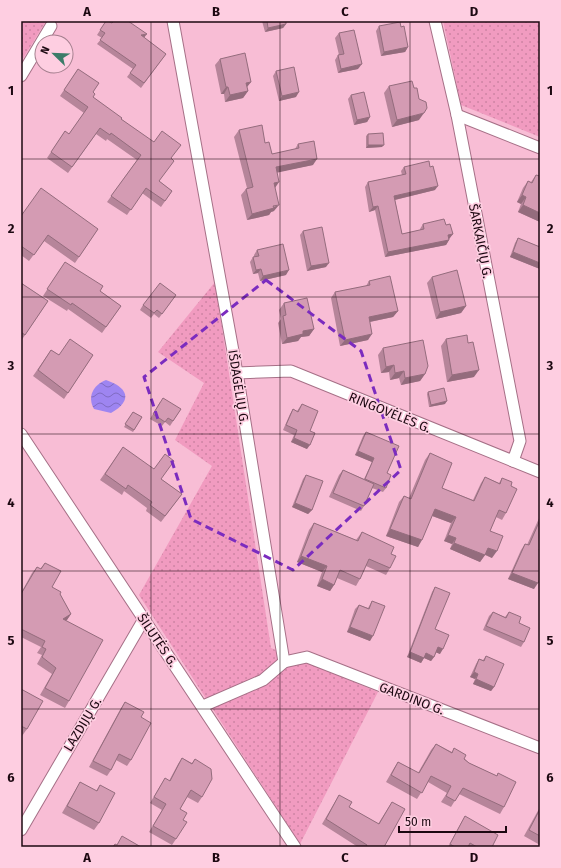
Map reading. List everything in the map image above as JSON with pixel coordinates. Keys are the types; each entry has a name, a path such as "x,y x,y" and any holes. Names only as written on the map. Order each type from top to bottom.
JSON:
{"street":[{"name":"IŠDAGĖLIŲ G.","path":"173,21 237,373 284,662"},
{"name":"ŠARKAIČIŲ G.","path":"434,21 457,115 520,441 513,461"},
{"path":"21,76 52,26"},
{"path":"457,115 540,148"},
{"name":"RINGOVĖLĖS G.","path":"237,373 291,371 540,472"},
{"name":"ŠILUTĖS G.","path":"21,434 144,620 203,706 295,847"},
{"name":"LAZDIJŲ G.","path":"21,830 144,620"},
{"name":"GARDINO G.","path":"284,662 308,657 540,748"},
{"path":"203,706 263,680 284,662"}],"highlighted area":[{"path":"266,280 361,351 401,470 293,570 191,519 144,377"}],"shaded area":[{"path":"21,21 46,21 38,34 34,34 34,41 21,62"},
{"path":"443,21 540,21 540,137 461,105"},
{"path":"215,282 271,648 378,692 300,844 139,595 212,466 175,440 204,383 158,352"}],"water":[{"path":"106,380 119,386 125,394 123,403 111,413 94,409 91,400 92,392 95,388 101,382"}],"building":[{"path":"106,21 112,23 114,21 128,21 147,34 141,35 166,54 144,83 130,73 136,65 100,40 105,33 100,30"},
{"path":"267,21 286,21 286,24 268,28"},
{"path":"400,22 401,27 404,26 408,47 384,52 379,26"},
{"path":"354,30 362,64 341,69 338,55 344,54 339,33"},
{"path":"245,53 251,82 246,83 248,91 230,95 228,87 226,87 220,59"},
{"path":"294,67 299,92 282,96 276,71"},
{"path":"78,69 99,83 93,92 95,94 93,97 122,118 121,119 154,142 162,131 181,145 171,158 174,161 159,181 172,191 165,201 146,188 131,210 111,196 141,155 111,133 110,135 100,128 72,167 51,152 65,131 69,134 88,107 64,90"},
{"path":"412,81 414,88 417,88 419,99 426,102 427,108 424,113 397,120 389,86"},
{"path":"364,92 370,117 357,120 351,95"},
{"path":"262,125 265,143 269,142 272,154 299,148 298,144 314,141 317,159 276,167 279,182 274,183 279,205 273,206 274,208 252,214 246,189 253,187 239,130"},
{"path":"383,133 384,145 368,145 368,134"},
{"path":"429,161 430,167 433,166 438,186 394,196 402,234 424,229 423,224 444,219 446,225 450,224 453,234 448,235 449,240 388,252 378,206 373,207 368,182 406,174 404,167"},
{"path":"536,175 540,176 540,213 523,205 526,197 522,195 528,181 532,183"},
{"path":"41,188 98,229 79,257 48,235 34,255 21,246 21,216"},
{"path":"322,227 329,263 311,266 303,231"},
{"path":"518,238 540,247 540,263 513,252"},
{"path":"283,244 289,270 263,276 261,269 256,270 253,257 259,256 257,250"},
{"path":"65,262 103,286 100,291 121,306 106,327 72,303 71,305 47,289"},
{"path":"457,270 466,306 440,312 432,277"},
{"path":"390,276 398,311 369,317 372,334 345,340 335,292 370,285 369,281"},
{"path":"21,283 48,301 25,335 21,332"},
{"path":"160,283 176,295 162,314 157,310 154,313 143,305"},
{"path":"307,298 314,329 303,331 303,334 287,338 283,316 286,315 284,303"},
{"path":"467,335 468,343 473,342 479,370 452,375 446,339"},
{"path":"70,339 93,355 68,393 38,370 51,350 59,355"},
{"path":"423,340 428,366 425,374 405,378 404,371 395,373 394,365 386,367 383,348"},
{"path":"444,388 447,401 431,405 428,392"},
{"path":"163,398 181,409 173,421 168,418 165,422 153,414"},
{"path":"302,404 318,411 310,431 315,433 310,445 294,438 297,430 286,425 293,409 298,412"},
{"path":"133,412 142,417 134,430 125,424"},
{"path":"366,432 399,446 387,473 391,475 386,488 365,479 374,458 358,451"},
{"path":"123,447 154,469 165,454 174,461 161,479 182,494 165,516 150,505 152,502 128,485 126,489 105,474"},
{"path":"430,453 452,463 442,488 474,501 485,477 500,484 502,478 512,482 511,486 517,489 506,513 499,510 490,531 503,536 497,551 488,548 485,555 454,543 456,538 448,535 456,517 435,509 422,540 390,529 404,496 411,499"},
{"path":"343,470 374,484 364,506 333,493"},
{"path":"306,475 323,481 312,510 295,503"},
{"path":"540,520 540,579 538,583 512,573 525,544 529,545"},
{"path":"314,523 358,541 362,532 394,547 391,554 396,556 390,568 369,559 360,579 340,570 334,585 322,579 327,566 301,556"},
{"path":"45,563 61,571 52,587 61,592 60,594 71,614 63,619 103,640 69,701 45,688 56,668 42,657 46,649 42,647 45,641 21,629 21,594 37,567 41,569"},
{"path":"435,587 450,593 435,629 449,635 443,649 438,647 434,657 426,653 424,658 410,652"},
{"path":"372,601 385,606 373,636 350,627 359,605 369,609"},
{"path":"493,612 506,618 509,612 521,617 519,623 530,628 524,642 486,626"},
{"path":"486,656 504,664 494,687 476,679 478,674 474,672 479,659 484,661"},
{"path":"21,689 43,701 27,729 21,726"},
{"path":"125,702 144,712 141,717 151,723 131,760 119,754 111,770 93,761"},
{"path":"436,744 452,753 454,748 466,755 464,759 469,763 497,776 498,773 516,782 504,807 463,788 455,801 446,796 451,786 431,776 422,793 391,775 398,762 419,773"},
{"path":"182,758 192,764 195,759 211,769 212,779 202,797 191,790 180,809 187,813 183,820 187,822 176,839 153,826 166,804 154,797 165,778 170,781"},
{"path":"80,782 97,791 100,785 115,793 99,823 67,806"},
{"path":"339,795 352,802 349,807 379,824 392,802 405,809 384,847 366,847 367,845 326,819"},
{"path":"540,809 540,836 529,830"},
{"path":"465,816 498,835 492,847 477,847 470,843 468,847 455,847 450,844"},
{"path":"122,836 141,847 113,847 115,844 117,845"}]}
